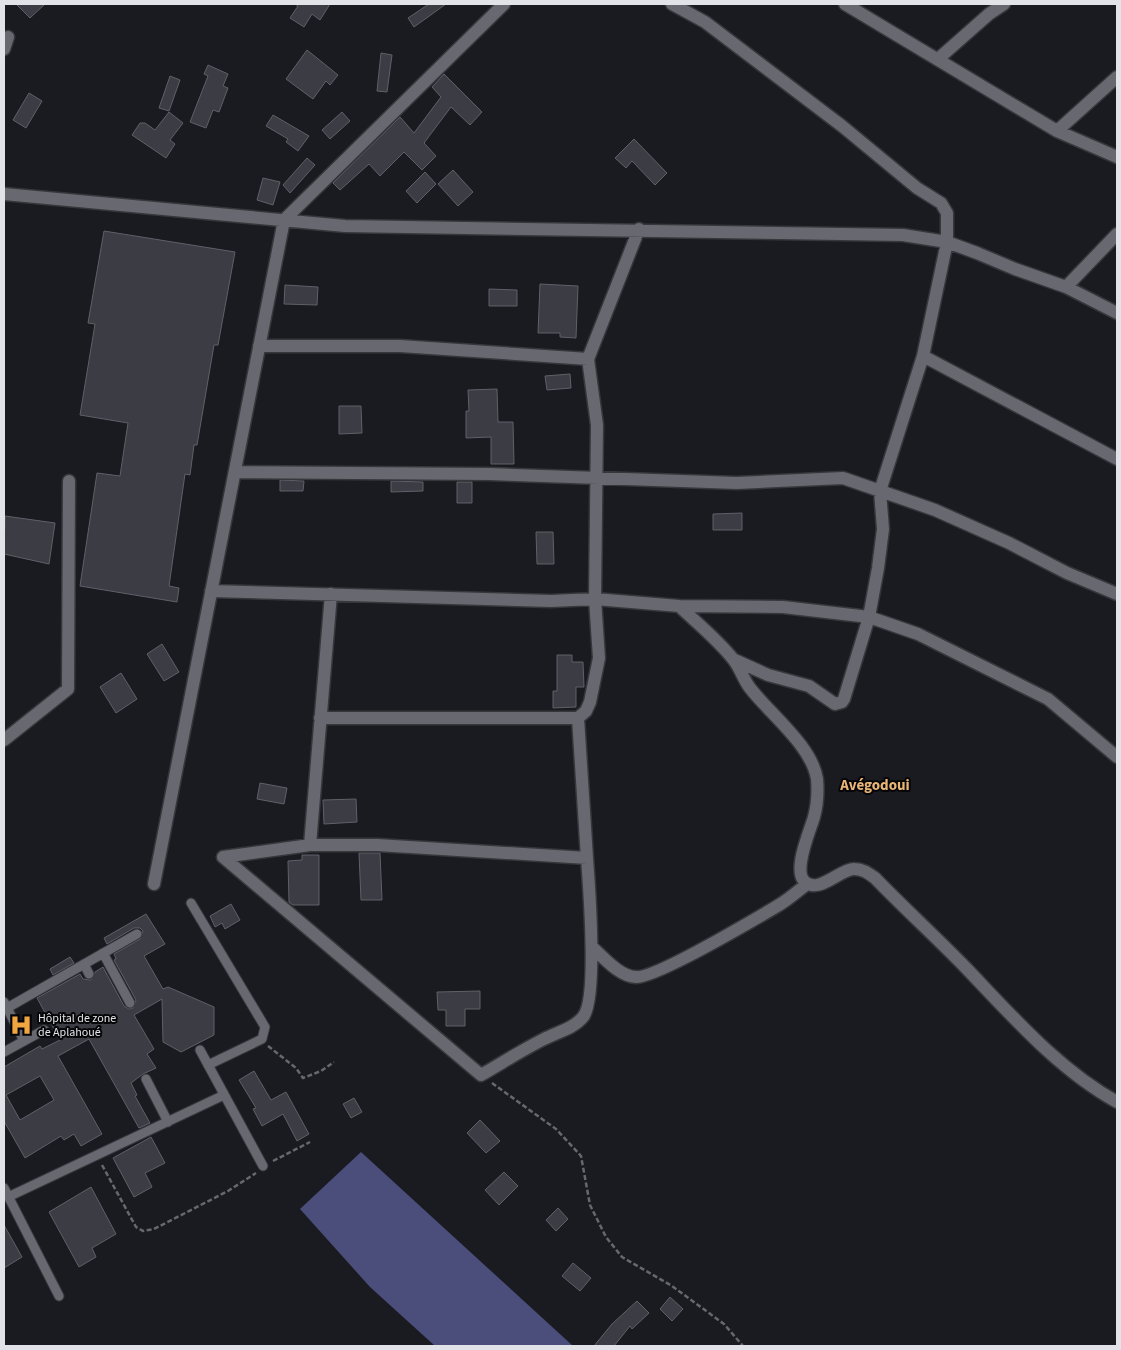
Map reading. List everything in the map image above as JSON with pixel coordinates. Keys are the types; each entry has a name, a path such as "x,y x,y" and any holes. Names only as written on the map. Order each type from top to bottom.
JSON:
{"street":[{"path":"154,884 284,220 504,4"},
{"path":"672,4 705,22 842,126 918,188 941,202 947,213 947,242 923,356 880,491 883,529 870,617 844,698 839,704 831,702 825,695 809,686 768,675 734,660"},
{"path":"845,4 1057,131 1117,157"},
{"path":"938,59 989,14 1004,4"},
{"path":"4,49 8,37"},
{"path":"1057,131 1117,77"},
{"path":"4,194 345,226 639,229 903,235 947,242 1066,287 1117,313"},
{"path":"320,718 578,718 586,711 590,702 599,658 595,600 597,425 588,358 639,229"},
{"path":"1066,287 1117,234"},
{"path":"259,346 400,346 588,358"},
{"path":"923,356 1117,459"},
{"path":"235,472 489,474 738,482 843,478 935,510 1009,543 1067,573 1117,594"},
{"path":"4,740 68,689 69,481"},
{"path":"212,590 550,601 595,600 679,606 783,607 870,617 918,634 1048,699 1117,756"},
{"path":"310,845 331,594"},
{"path":"679,606 734,660 749,687 798,742 817,778 814,816 805,844 800,870 807,884"},
{"path":"578,718 587,858 592,947 588,1002 585,1016 575,1025 544,1039 481,1075 223,857 310,845 377,845 587,858"},
{"path":"592,947 626,975 636,978 644,976 674,963 781,904 807,884 824,883 852,869 865,871 875,878 966,968 1005,1010 1089,1086 1117,1102"}],"lane":[{"path":"191,903 265,1027 262,1039 208,1065"},
{"path":"24,1041 6,1005 137,934"},
{"path":"103,953 130,1003"},
{"path":"84,964 88,974"},
{"path":"4,1052 44,1030"},
{"path":"200,1050 263,1166"},
{"path":"146,1079 168,1122"},
{"path":"59,1296 6,1193 96,1155 224,1095"}],"path":[{"path":"262,1039 277,1055 296,1068 303,1078 322,1071 334,1062"},
{"path":"481,1075 556,1129 581,1156 590,1205 606,1237 622,1257 672,1286 724,1324 743,1346"},
{"path":"96,1155 136,1227 143,1231 154,1229 228,1191 252,1176 263,1166 310,1142"}],"shaded area":[{"path":"361,1152 573,1346 435,1346 370,1287 300,1209"}],"building":[{"path":"16,4 45,4 30,18"},
{"path":"295,4 330,4 320,20 312,14 304,27 290,18 298,6"},
{"path":"429,4 446,4 414,27 408,18"},
{"path":"307,50 338,75 330,85 326,81 313,99 286,79"},
{"path":"381,53 392,55 387,92 377,91"},
{"path":"208,65 228,74 223,86 228,88 219,112 213,110 206,128 190,122 208,76 204,74"},
{"path":"444,74 482,112 470,125 451,107 424,143 436,156 422,170 404,152 380,176 369,164 340,190 333,183 400,117 414,133 441,97 432,87"},
{"path":"170,76 180,80 169,111 159,108"},
{"path":"29,93 42,101 26,128 13,120"},
{"path":"169,112 183,123 170,140 175,144 166,158 132,135 140,123 145,123 155,130"},
{"path":"342,112 350,121 330,139 322,130"},
{"path":"273,115 309,136 298,151 286,142 288,139 266,126"},
{"path":"634,139 667,173 655,185 632,161 626,168 615,158"},
{"path":"307,158 315,165 290,193 283,185"},
{"path":"453,170 473,192 458,206 438,184"},
{"path":"425,172 436,184 417,203 406,191"},
{"path":"263,178 280,182 273,205 257,200"},
{"path":"104,231 235,252 218,345 214,345 197,445 194,445 190,475 185,474 169,586 179,588 177,602 80,586 97,473 120,476 128,423 80,415 95,324 88,323"},
{"path":"540,284 578,286 576,338 560,337 560,333 538,333"},
{"path":"285,285 318,287 317,305 284,304"},
{"path":"489,289 517,290 517,306 489,306"},
{"path":"570,374 571,388 547,390 545,376"},
{"path":"497,389 498,422 513,422 514,464 491,464 491,437 466,438 466,411 469,411 468,390"},
{"path":"339,406 361,406 362,433 339,434"},
{"path":"280,480 304,481 303,491 280,491"},
{"path":"391,481 423,482 423,491 391,492"},
{"path":"457,482 472,482 472,503 457,503"},
{"path":"742,513 742,530 713,530 713,514"},
{"path":"5,516 55,523 49,564 4,554"},
{"path":"536,532 553,532 554,564 537,564"},
{"path":"162,644 179,672 164,681 147,654"},
{"path":"557,655 572,655 572,662 583,662 584,687 576,687 576,707 553,708 553,691 557,691"},
{"path":"121,673 137,699 116,713 100,687"},
{"path":"260,783 287,788 284,804 257,799"},
{"path":"356,799 357,822 324,824 323,800"},
{"path":"359,853 380,853 382,900 361,900"},
{"path":"302,855 319,855 319,905 293,905 289,902 288,861 302,860"},
{"path":"231,904 240,920 225,929 222,923 215,927 210,916"},
{"path":"146,914 165,944 144,956 163,989 168,987 214,1007 214,1035 181,1052 163,1042 162,999 134,1015 154,1049 147,1054 156,1068 143,1074 131,1083 137,1095 135,1096 150,1123 139,1128 89,1039 58,1056 102,1134 81,1146 74,1134 64,1140 61,1136 25,1158 4,1121 4,1067 40,1046 42,1049 60,1040 37,998 80,974 83,979 91,980 95,972 103,967 124,1006 129,1009 133,1008 136,1000 114,960 116,959 114,954 140,939 143,931 140,928 134,928 107,944 104,938","holes":["40,1076 54,1100 20,1120 6,1095"]},
{"path":"70,957 74,963 53,975 50,969"},
{"path":"480,991 480,1009 465,1009 465,1026 446,1026 446,1010 438,1010 437,992"},
{"path":"254,1071 271,1100 286,1092 309,1134 297,1141 283,1114 262,1126 253,1109 256,1108 239,1080"},
{"path":"354,1098 362,1112 351,1118 343,1104"},
{"path":"480,1120 500,1141 486,1153 467,1133"},
{"path":"151,1137 165,1163 145,1173 152,1187 134,1197 113,1158"},
{"path":"504,1172 518,1186 499,1205 485,1190"},
{"path":"91,1187 116,1234 92,1248 96,1257 79,1267 49,1212"},
{"path":"558,1208 568,1219 556,1231 546,1220"},
{"path":"4,1225 22,1257 4,1268"},
{"path":"573,1263 591,1278 580,1291 562,1276"},
{"path":"670,1297 683,1309 672,1321 660,1309"},
{"path":"637,1301 649,1313 632,1329 630,1326 614,1346 594,1346 612,1324"}],"place":[{"name":"Hôpital de zone de Aplahoué","path":"21,1025"}],"district":[{"name":"Avégodoui","path":"875,785"}]}
